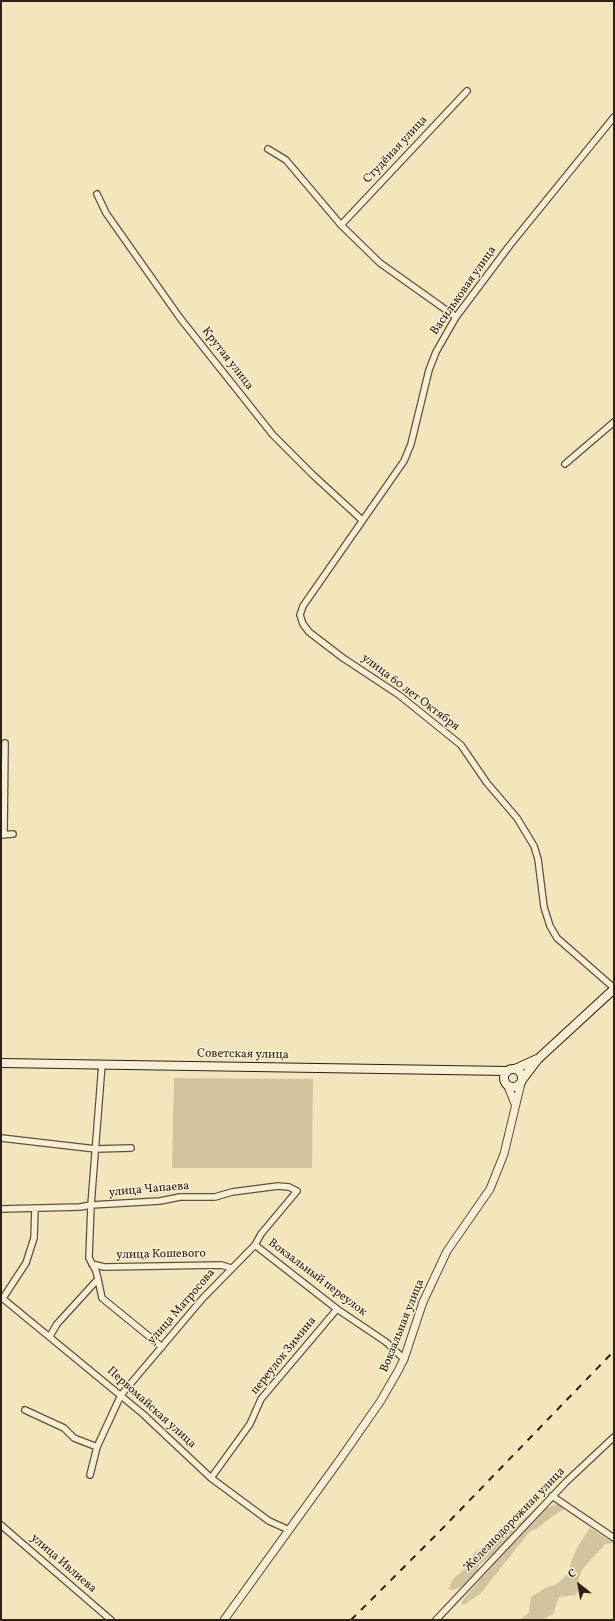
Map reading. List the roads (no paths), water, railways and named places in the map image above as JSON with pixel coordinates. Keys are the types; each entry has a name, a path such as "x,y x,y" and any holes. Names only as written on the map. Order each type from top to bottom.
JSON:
{"main road":[{"path":"538,1059 511,1070 504,1076 506,1083 515,1087 521,1082 538,1059 614,988"},
{"name":"Советская улица","path":"1,1062 511,1070"},
{"name":"Советская улица","path":"484,1070 506,1083"},
{"path":"511,1070 521,1073 521,1082"}],"street":[{"name":"Студёная улица","path":"341,225 467,91"},
{"name":"Васильковая улица","path":"362,520 404,461 411,444 431,364 436,352 456,317 510,245 614,118"},
{"path":"268,149 286,160 341,225 380,263 456,317"},
{"name":"Крутая улица","path":"97,194 106,213 180,318 273,435 313,475 362,520"},
{"path":"565,464 614,422"},
{"name":"улица 60 лет Октября","path":"362,520 303,606 300,615 303,624 309,632 344,658 399,695 461,744 487,783 516,818 534,846 538,859 544,908 556,938 614,988"},
{"path":"5,743 2,834 13,834"},
{"path":"102,1064 91,1204 89,1258 96,1271 102,1298 162,1347"},
{"name":"Вокзальная улица","path":"224,1620 380,1402 404,1359 423,1302 447,1251 490,1189 504,1154 521,1082"},
{"path":"506,1083 516,1104"},
{"path":"1,1138 96,1149 131,1148"},
{"name":"улица Чапаева","path":"1,1209 80,1207 91,1204 160,1201 180,1197 215,1197 232,1192 278,1186 290,1187 297,1191"},
{"name":"улица Матросова","path":"90,1475 97,1447 121,1395 203,1298 230,1268 254,1245 297,1191"},
{"path":"2,1298 26,1263 34,1238 35,1208"},
{"name":"Вокзальный переулок","path":"254,1245 337,1310 386,1342 404,1359"},
{"name":"улица Кошевого","path":"92,1264 104,1267 221,1265 230,1268"},
{"path":"50,1336 56,1324 98,1279"},
{"name":"Первомайская улица","path":"2,1298 121,1395 211,1478 262,1516 289,1530"},
{"name":"переулок Зимина","path":"211,1478 250,1424 261,1399 337,1310"},
{"path":"25,1410 64,1428 74,1438 97,1447"},
{"name":"Железнодорожная улица","path":"436,1620 552,1496 614,1437"},
{"path":"552,1496 614,1538"},
{"name":"улица Ивлиева","path":"1,1525 111,1620"}],"railway":[{"path":"351,1620 438,1533 614,1351"}]}
